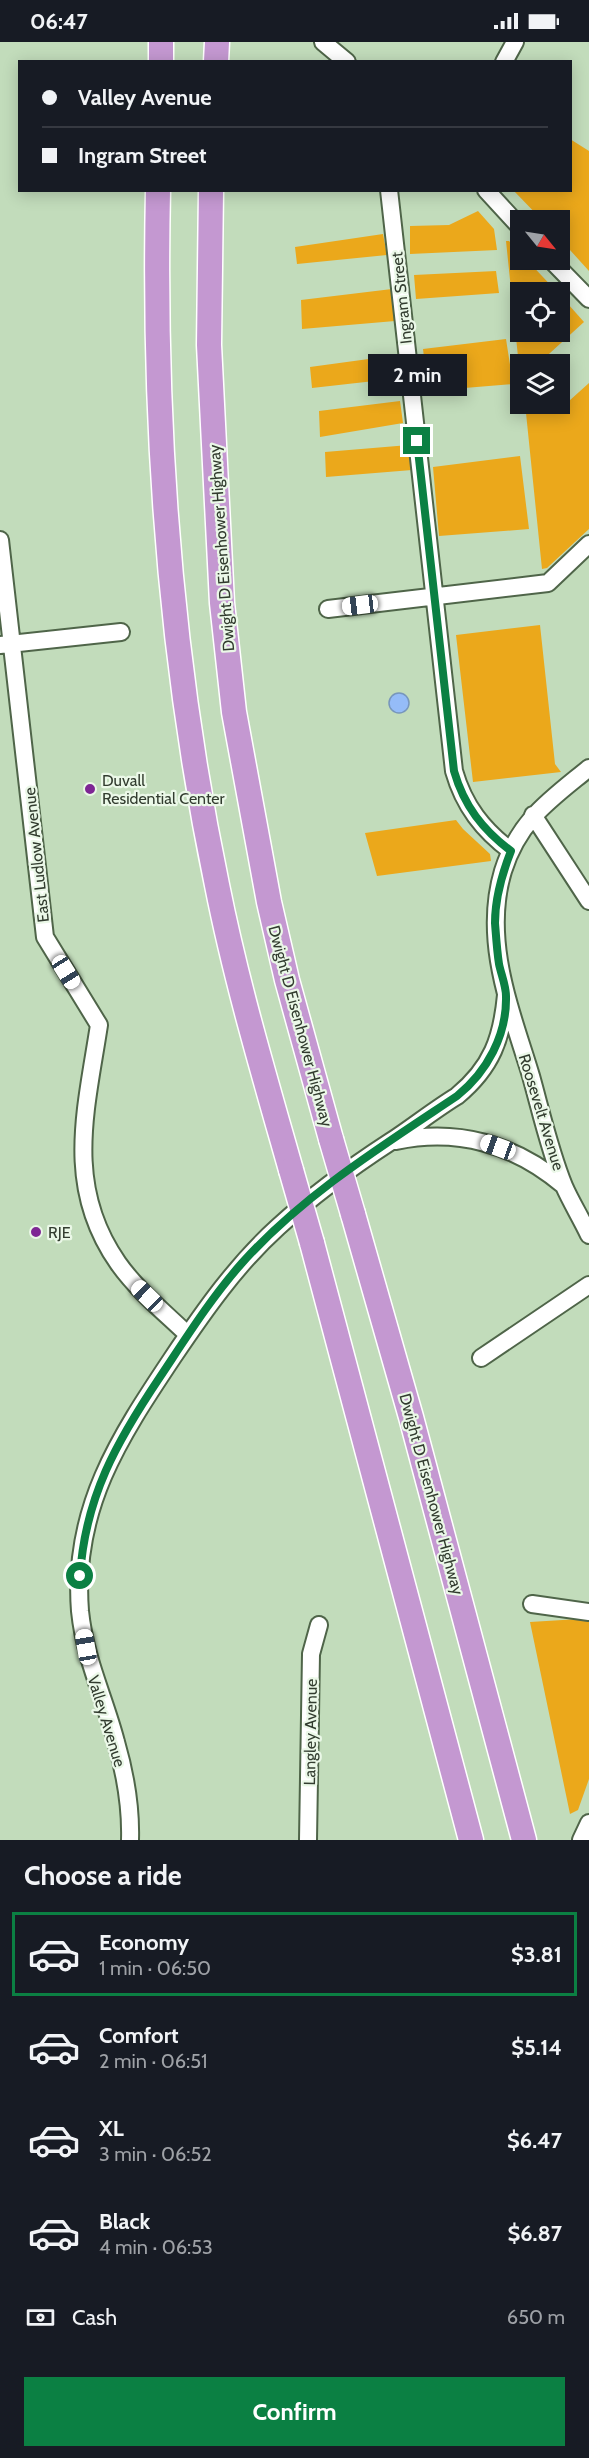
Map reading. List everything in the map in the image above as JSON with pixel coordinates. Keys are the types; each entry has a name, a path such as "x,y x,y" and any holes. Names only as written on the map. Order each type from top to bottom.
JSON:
{"highway":[{"path":"161,42 161,60"},
{"path":"216,60 217,42"},
{"path":"158,192 157,299 160,389 172,579 186,703 204,818 232,957 312,1243 471,1840"},
{"name":"Dwight D Eisenhower Highway","path":"211,192 209,345 222,603 234,712 269,902 287,980 432,1495 524,1840"}],"street":[{"path":"323,42 345,60"},
{"path":"505,60 515,42"},
{"name":"Ingram Street","path":"388,192 454,771 458,784 476,818 494,838 511,851"},
{"path":"488,192 510,216"},
{"path":"561,270 589,299"},
{"name":"East Ludlow Avenue","path":"0,540 6,644 45,937 99,1025 83,1134 82,1165 89,1202 100,1231 118,1263 138,1287 188,1335"},
{"path":"328,609 548,583 589,544"},
{"path":"6,644 121,632"},
{"name":"Roosevelt Avenue","path":"589,768 533,815 511,851 503,871 496,903 495,923 498,961 506,994 563,1185 583,1208 589,1235"},
{"path":"533,815 589,901"},
{"name":"Valley Avenue","path":"130,1840 130,1814 123,1768 86,1647 80,1611 81,1558 92,1506 113,1451 132,1418 188,1335 242,1263 321,1189 457,1096 484,1068 502,1027 506,994"},
{"name":"Valley Avenue","path":"389,1143 436,1135 480,1141 523,1159 563,1185"},
{"path":"481,1358 589,1285"},
{"path":"532,1604 589,1612"},
{"name":"Langley Avenue","path":"308,1840 311,1654 319,1625"},
{"path":"581,1840 589,1823"}],"shaded area":[{"path":"572,140 589,151 589,271 570,250 570,210 532,210 515,192 572,192"},
{"path":"478,211 494,229 497,250 410,254 410,226 449,225"},
{"path":"383,234 387,255 297,264 295,247"},
{"path":"506,241 510,242 510,270 536,270 548,282 510,282"},
{"path":"496,271 499,293 416,299 414,275"},
{"path":"392,289 395,321 302,329 301,300"},
{"path":"570,306 584,322 570,335"},
{"path":"506,339 510,384 428,391 423,349"},
{"path":"516,342 562,342 549,354 518,354"},
{"path":"398,355 401,378 312,388 310,367"},
{"path":"589,383 589,529 547,568 542,569 526,414 570,414 570,400"},
{"path":"400,401 403,423 320,437 319,411"},
{"path":"409,445 412,470 326,477 325,452"},
{"path":"520,456 529,529 439,536 433,467"},
{"path":"540,625 555,764 561,772 473,782 456,635"},
{"path":"456,820 490,854 491,861 377,876 365,833"},
{"path":"579,1619 589,1621 589,1779 578,1810 570,1814 530,1622"}],"water":[{"path":"395,693 403,693 409,699 409,707 403,713 395,713 389,707 389,699"}],"place":[{"name":"Duvall Residential Center","path":"90,789"},
{"name":"RJE","path":"36,1232"}],"route":[{"path":"80,1576 87,1522 113,1451 132,1418 210,1304 242,1263 264,1240 321,1189 457,1096 472,1083 491,1057 499,1039 504,1021 506,994 498,961 496,903 503,871 511,851 494,838 476,818 466,802 454,771 417,441"}]}
